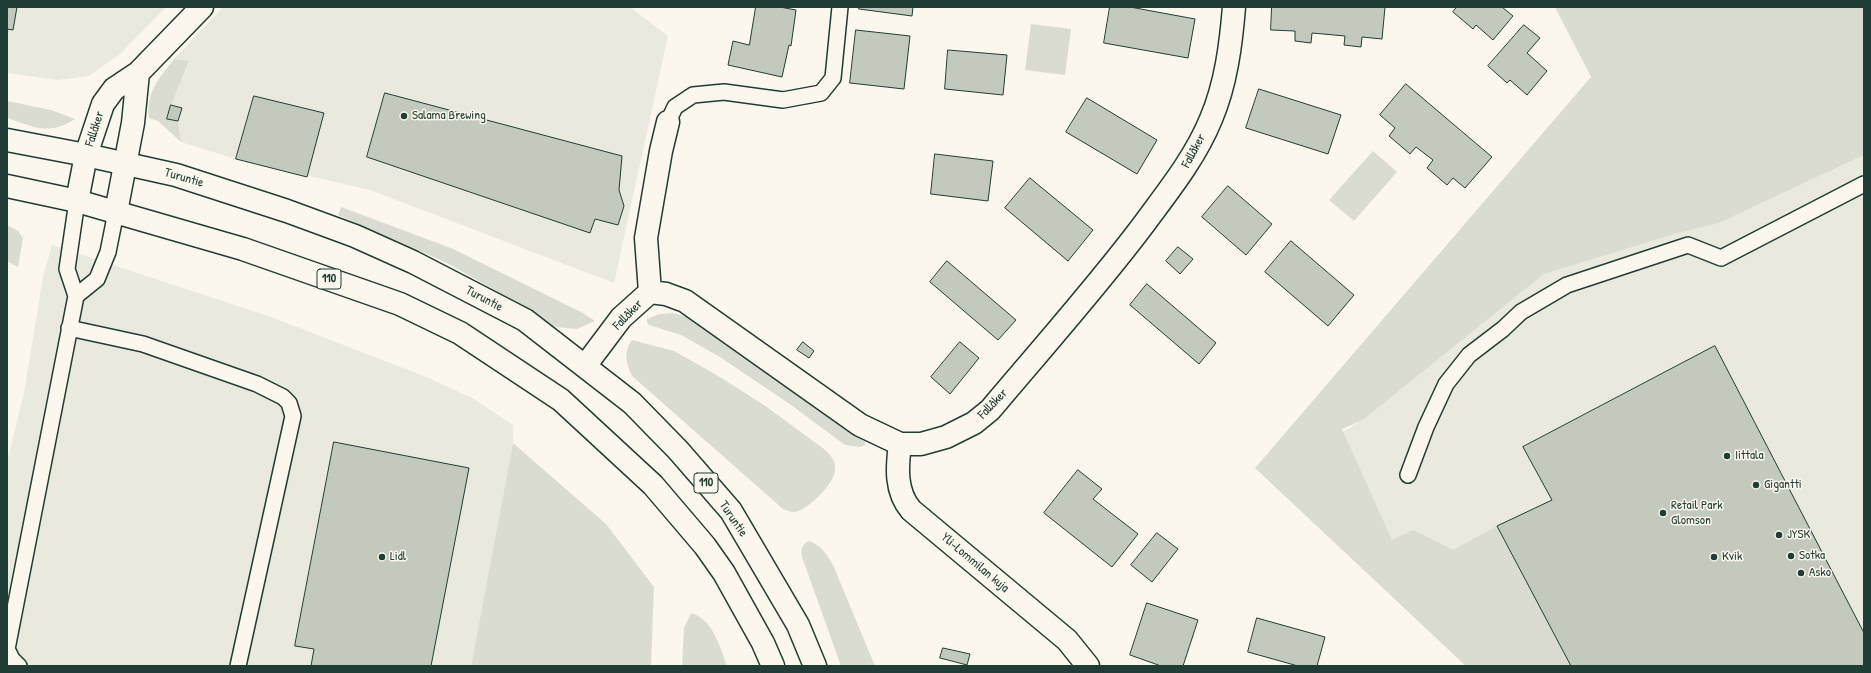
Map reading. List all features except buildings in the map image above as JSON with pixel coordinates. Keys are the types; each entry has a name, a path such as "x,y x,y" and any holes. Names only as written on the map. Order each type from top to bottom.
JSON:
{"main road":[{"name":"Fallåker","path":"77,202 86,155 103,104 114,89 138,73 202,7"},
{"name":"Fallåker","path":"584,366 621,318 650,292 666,294 685,300 860,425 900,444 921,444 946,437 974,423 990,410 1128,246 1184,171 1211,119 1231,44 1234,7"},
{"path":"116,212 134,117 138,73"},
{"path":"650,292 646,238 661,151 668,122"},
{"name":"Turuntie","path":"7,140 126,163 176,175 287,211 355,236 413,262 524,320 632,403 678,450 731,511 798,625 815,666"},
{"name":"110","path":"7,186 116,212 243,249 400,304 460,333 561,400 653,484 705,546 724,573 763,643 773,666"},
{"name":"Yli-Lommilan kuja","path":"900,444 898,459 898,487 905,503 911,510 1067,640 1088,666"}],"lane":[{"path":"668,122 675,107 693,95 724,92 783,100 821,93 832,78 840,7"},
{"path":"1408,475 1426,426 1446,384 1469,355 1503,328 1520,312 1567,285 1688,245 1721,258 1864,184"},
{"path":"19,666 12,659 7,649 76,296 67,269 77,202"},
{"path":"76,296 97,279 108,252 116,212"},
{"path":"69,328 143,344 258,384 283,396 289,403 293,416 238,666"}],"shaded area":[{"path":"7,7 166,7 120,54 89,76 57,80 7,73"},
{"path":"223,7 630,7 668,36 614,283 370,190 236,159 181,142 178,121 182,108 171,105 189,62 174,59"},
{"path":"1555,7 1864,7 1864,155 1719,223 1675,234 1544,274 1363,420 1342,429 1392,540 1413,530 1453,550 1497,526 1571,666 1466,666 1255,468 1591,77"},
{"path":"1031,24 1071,29 1065,75 1025,70"},
{"path":"174,59 189,61 171,105 168,119 178,121 181,142 158,121 149,118 152,93 159,79"},
{"path":"7,101 51,110 75,119 49,129 34,127 7,118"},
{"path":"1373,151 1397,172 1354,221 1329,200"},
{"path":"1864,155 1864,666 1466,666 1266,478 1363,420 1544,274 1675,234 1719,223"},
{"path":"341,207 451,248 583,313 595,321 577,329 555,327 533,317 493,289 445,262 338,215"},
{"path":"7,225 18,231 23,238 18,267 7,261"},
{"path":"52,245 271,317 429,378 474,399 513,425 513,443 471,666 7,666 7,462 24,393 43,277"},
{"path":"673,313 687,317 705,329 844,429 865,442 865,445 860,447 845,445 791,405 720,357 681,335 649,325 647,322 647,319 660,314"},
{"path":"632,340 674,351 715,374 764,405 829,454 835,464 834,475 831,482 820,495 800,510 790,512 783,509 632,376 628,367 626,353"},
{"path":"513,443 606,524 654,587 651,666 471,666"},
{"path":"809,541 823,550 833,565 875,666 841,666 802,557 802,548 804,544"},
{"path":"691,613 699,616 710,627 715,635 727,666 682,666 684,628"}],"place":[{"name":"Salama Brewing","path":"404,116"},
{"name":"Iittala","path":"1727,456"},
{"name":"Gigantti","path":"1756,485"},
{"name":"Retail Park Glomson","path":"1663,513"},
{"name":"JYSK","path":"1779,535"},
{"name":"Sotka","path":"1791,556"},
{"name":"Lidl","path":"382,557"},
{"name":"Kvik","path":"1714,557"},
{"name":"Asko","path":"1801,573"}]}
